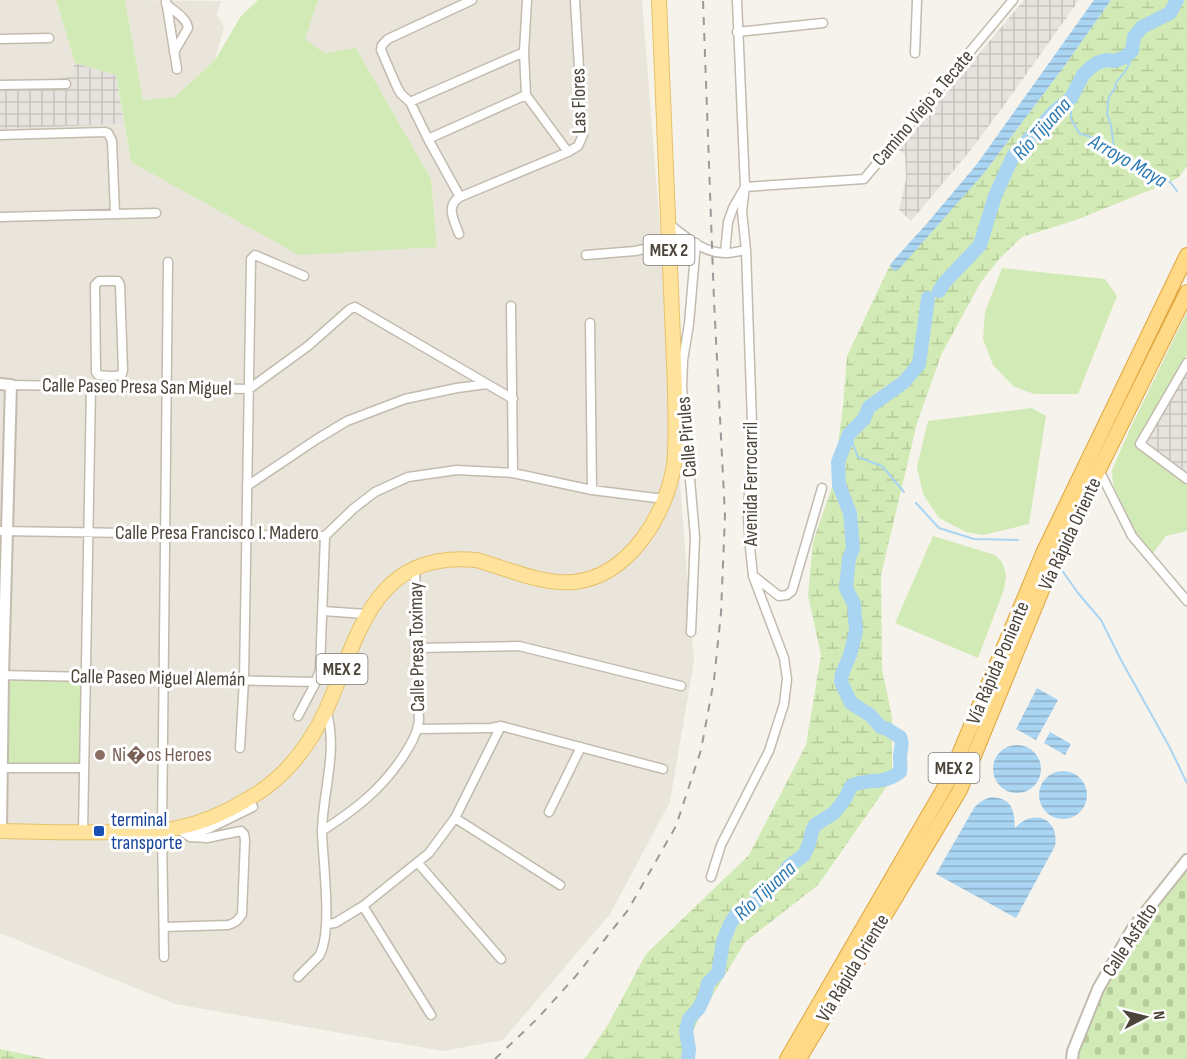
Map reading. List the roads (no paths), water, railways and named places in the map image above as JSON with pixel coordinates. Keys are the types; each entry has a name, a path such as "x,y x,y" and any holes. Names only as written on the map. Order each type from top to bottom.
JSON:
{"highway":[{"name":"Vía Rápida Poniente","path":"787,1059 947,783 1044,551 1187,255"},
{"name":"Vía Rápida Oriente","path":"799,1059 960,790 1056,556 1187,292"}],"main road":[{"name":"MEX 2","path":"1,831 182,832 249,799 287,769 308,743 326,709 359,627 372,604 406,573 415,568 444,560 466,559 552,581 573,582 594,578 614,566 633,549 649,528 664,499 671,479 679,387 669,244 659,0"}],"street":[{"path":"459,234 452,206 453,201 460,196 410,102 397,87 381,50 382,45 388,39 472,0"},
{"path":"527,0 524,52 526,94 568,152"},
{"name":"Las Flores","path":"460,196 578,146 583,135 575,0"},
{"name":"Avenida Ferrocarril","path":"711,877 721,844 770,751 784,704 787,679 784,658 753,576 748,516 752,423 746,250 742,211 745,187 736,0"},
{"path":"915,53 916,0"},
{"name":"Camino Viejo a Tecate","path":"745,187 864,179 1013,0"},
{"path":"166,2 188,25 174,52"},
{"path":"166,2 177,69"},
{"path":"737,32 823,23"},
{"path":"0,39 50,38"},
{"path":"410,102 524,52"},
{"path":"0,85 66,84"},
{"path":"428,139 526,94"},
{"path":"0,135 108,133 112,141 115,213"},
{"path":"725,253 728,222 745,187"},
{"path":"0,217 156,213"},
{"path":"669,224 712,252 746,250"},
{"name":"Calle Pirules","path":"691,632 695,537 679,387 689,324 696,243"},
{"path":"586,255 635,251 669,244"},
{"path":"240,748 244,680 251,259 255,255 304,276"},
{"path":"164,957 162,831 168,262"},
{"path":"99,281 120,283 123,370 120,375 109,375 98,375 95,367 95,285 99,281"},
{"path":"511,306 513,473"},
{"name":"Calle Paseo Presa San Miguel","path":"5,385 249,389 308,346 355,307 488,384"},
{"path":"590,323 592,490"},
{"path":"1187,363 1140,444 1187,479"},
{"path":"109,375 109,387"},
{"path":"247,486 347,421 405,399 488,384 513,399"},
{"path":"1,831 5,385"},
{"path":"83,832 91,387"},
{"name":"Calle Presa Francisco I. Madero","path":"3,531 325,536 375,492 408,477 457,470 513,473 592,490 664,499"},
{"path":"1099,470 1132,536 1187,601"},
{"path":"753,576 779,596 787,595 792,591 822,488"},
{"path":"298,716 316,682 320,669 325,536"},
{"name":"Calle Presa Toximay","path":"322,831 351,812 380,787 411,743 417,729 415,568"},
{"path":"323,611 366,614"},
{"path":"417,648 519,645 681,686"},
{"name":"Calle Paseo Miguel Alemán","path":"1,675 316,682"},
{"path":"298,977 320,957 327,924 322,831 332,740 330,720 326,709"},
{"path":"327,924 335,923 363,906 418,863 436,845 455,818 501,726"},
{"path":"417,729 501,726 663,769"},
{"path":"549,812 581,747"},
{"path":"1,768 84,768"},
{"path":"455,818 560,885"},
{"path":"164,927 228,925 234,923 242,915 244,834 241,831 207,838 190,837 182,832"},
{"name":"Calle Asfalto","path":"1072,1059 1073,1051 1098,988 1133,928 1187,860"},
{"path":"418,863 501,959"},
{"path":"363,906 431,1015"}],"water":[{"path":"1094,0 1111,0 984,173 899,269 894,271 890,265 977,164"},
{"path":"1037,688 1058,700 1036,740 1016,729"},
{"path":"1050,732 1071,744 1065,755 1044,743"},
{"path":"1012,745 1022,745 1037,755 1041,769 1040,778 1031,789 1022,793 1012,793 997,783 993,774 993,764 1003,749"},
{"path":"1058,771 1068,771 1083,781 1087,795 1086,804 1077,815 1068,819 1058,819 1043,809 1039,800 1039,790 1049,775"},
{"path":"992,797 1004,800 1011,807 1015,828 1030,818 1044,819 1053,829 1055,836 1055,846 1016,918 936,874 974,808 982,801"}],"waterway":[{"name":"Río Tijuana","path":"939,291 980,245 995,196 1013,156 1054,112 1071,98 1083,75 1090,68 1106,60 1115,61 1125,57 1132,51 1134,37 1142,27 1170,13 1177,0"},
{"path":"1117,152 1107,114 1108,103 1116,83 1130,62 1132,51"},
{"name":"Arroyo Maya","path":"1071,98 1071,119 1080,134 1096,138 1119,154 1170,182 1177,191"},
{"name":"Río Tijuana","path":"688,1059 686,1031 689,1019 699,1008 708,983 718,973 723,942 736,915 770,890 789,866 804,855 815,825 834,813 845,799 851,786 887,779 900,772 902,745 900,737 881,727 870,715 851,703 841,682 856,631 854,604 846,588 849,558 853,549 850,513 839,485 838,462 849,434 864,419 869,407 904,382 919,364 928,298"},
{"path":"849,434 858,457 882,466 904,492"},
{"path":"916,503 939,528 974,539 1018,540"},
{"path":"1059,566 1101,620 1187,783"}],"railway":[{"path":"495,1059 537,1019 575,977 628,910 676,826 701,750 714,680 721,613 725,515 714,301 703,0"}],"place":[{"name":"Ni�os Heroes","path":"100,755"},
{"name":"terminal transporte","path":"99,831"}]}
